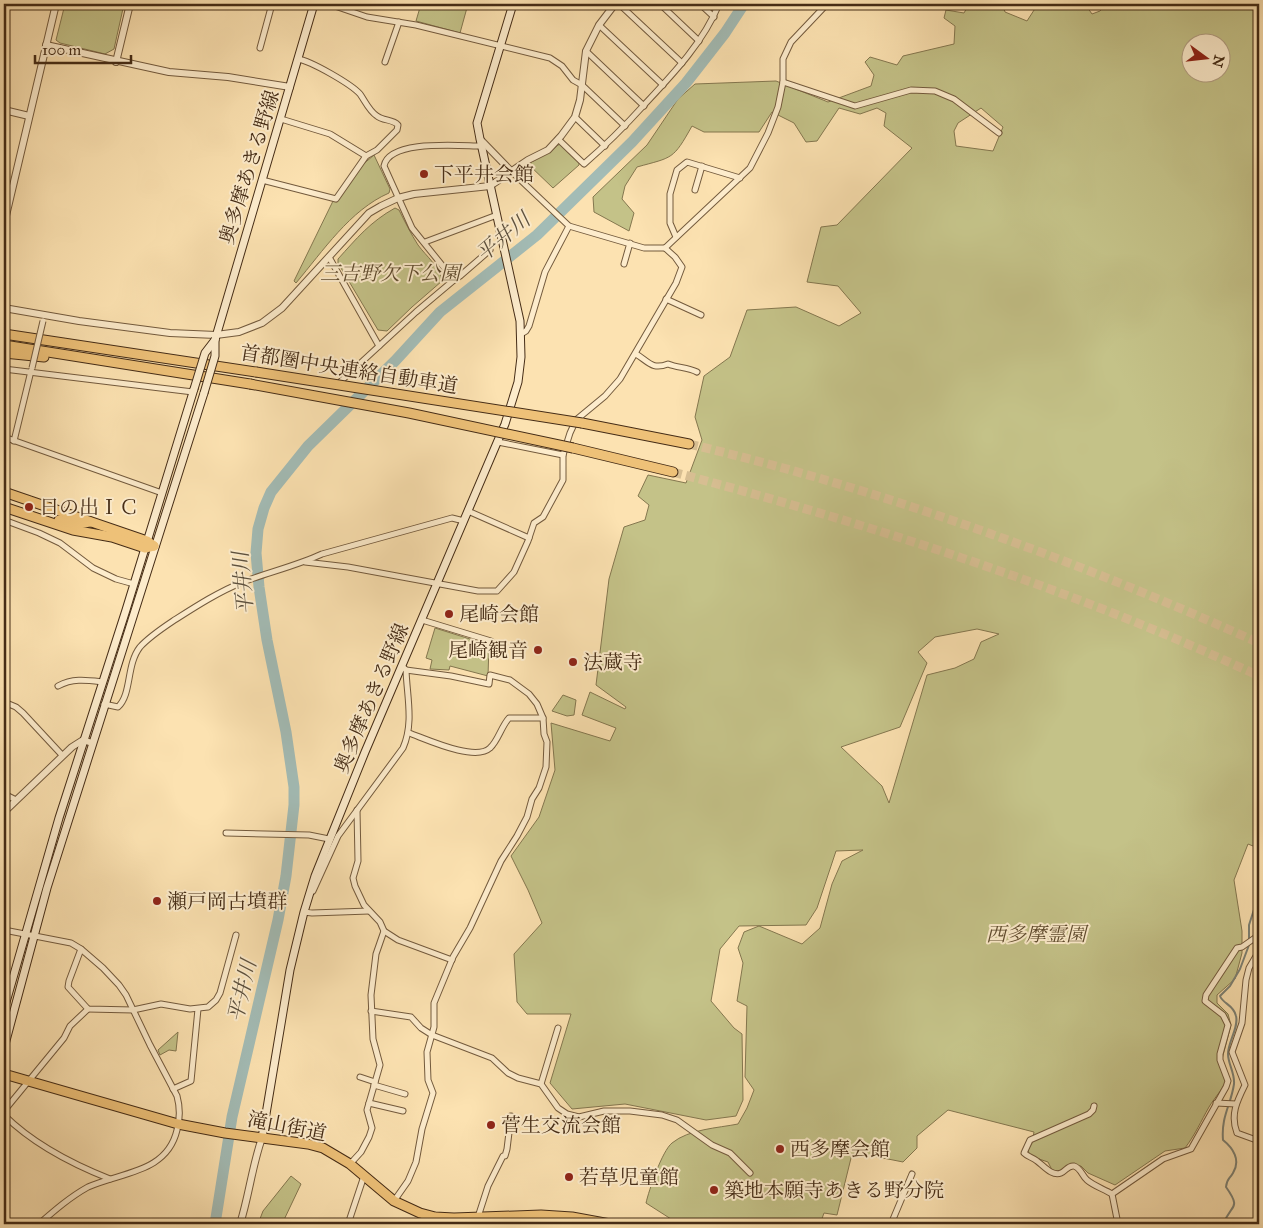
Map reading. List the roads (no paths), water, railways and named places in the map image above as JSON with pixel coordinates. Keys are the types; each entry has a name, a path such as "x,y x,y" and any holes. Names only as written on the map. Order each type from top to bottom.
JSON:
{"highway":[{"path":"4,329 63,343"},
{"name":"首都圏中央連絡自動車道","path":"4,334 582,423 689,444"},
{"name":"首都圏中央連絡自動車道","path":"4,345 250,384 409,413 573,448 673,472"},
{"path":"4,353 131,366"},
{"path":"4,486 62,506 93,523"},
{"path":"4,492 149,545"},
{"path":"4,496 59,515 93,523"},
{"path":"4,501 66,522 77,524 93,523"},
{"path":"4,507 62,527 149,545"},
{"path":"4,512 61,532 87,533"},
{"name":"滝山街道","path":"4,1074 178,1124 323,1148 350,1164 394,1201 420,1213 435,1217 541,1215 573,1221 610,1224"}],"main road":[{"name":"奥多摩あきる野線","path":"4,1009 24,934 83,740 134,584 204,393 215,356 215,338 314,4"},
{"path":"496,215 480,143 478,117 513,4"},
{"name":"奥多摩あきる野線","path":"258,1138 290,970 304,912 328,838 404,669 437,583 498,442 518,382 521,357 520,321 496,215"},
{"name":"奥多摩あきる野線","path":"4,1048 33,935 104,704 162,493 205,353 215,338"}],"street":[{"path":"4,224 6,201 56,4"},
{"path":"116,62 130,4"},
{"path":"260,48 272,4"},
{"path":"329,4 367,17 416,25 550,58 562,66 625,126"},
{"path":"4,308 44,318 215,338 250,329 273,316 300,291 369,213 398,198 414,194 490,186 511,171 548,150 575,117 580,100 586,51 599,25 614,4"},
{"path":"619,4 682,63"},
{"path":"660,4 699,41"},
{"path":"700,4 714,17"},
{"path":"558,139 584,164 605,146 663,86 699,41 714,17 719,4"},
{"path":"665,248 750,168 768,133 778,107 783,82 783,59 790,42 826,4"},
{"path":"385,62 399,22"},
{"path":"599,25 663,86"},
{"path":"46,45 116,62 169,72 290,87"},
{"path":"586,51 644,106"},
{"path":"262,180 336,199 366,156 377,150 398,130 396,122 377,116 360,95 351,88 329,73 304,60 298,59"},
{"path":"783,82 855,106 911,90 935,91 954,99 999,133"},
{"path":"4,110 29,116"},
{"path":"575,117 605,146"},
{"path":"281,119 330,134 366,156"},
{"path":"305,562 348,567 478,591 497,591 514,572 534,523 543,517 563,480 563,455 576,420 605,396 620,380 676,283 682,267 665,248 644,248 568,226 480,143 418,146 390,155 385,160 384,166 412,228 454,280"},
{"path":"676,237 670,223 670,194 677,170 687,162 740,178"},
{"path":"696,190 702,166"},
{"path":"425,242 496,215"},
{"path":"521,334 529,326 545,272 568,226"},
{"path":"624,264 630,243"},
{"path":"341,381 490,250"},
{"path":"329,257 379,346"},
{"path":"666,299 701,315"},
{"path":"14,441 44,318"},
{"path":"636,354 653,366 659,367 668,364 697,372"},
{"path":"4,369 31,370 193,391"},
{"path":"4,437 162,493"},
{"path":"498,442 563,455"},
{"path":"468,511 529,538"},
{"path":"104,704 118,707 124,700 135,654 154,634 194,607 232,587 305,562 322,554 452,518 464,521"},
{"path":"4,520 60,543 93,568 116,579 134,584"},
{"path":"422,620 491,641"},
{"path":"369,911 328,914 304,912 338,836 403,748 409,733 410,714 404,669 489,684 490,675 510,680 529,694 537,704 543,718 548,752 546,767 539,788 532,799 527,817 501,861 470,928 452,960 434,1003 434,1027 427,1052 427,1074 434,1093 422,1129 416,1162 408,1181 394,1201"},
{"path":"58,686 67,681 79,679 103,682"},
{"path":"4,702 16,707 23,713 62,755"},
{"path":"409,733 464,752 486,750 492,746 509,718 543,718"},
{"path":"4,812 62,755 83,740 92,743"},
{"path":"4,794 16,800"},
{"path":"357,810 358,862 353,878 355,886 369,911 380,922 384,931 398,940 452,960"},
{"path":"226,833 306,835 328,838"},
{"path":"4,930 66,942 81,949 119,985 126,995 174,1089 179,1103 178,1124 174,1140 159,1160 142,1169 89,1187 61,1204 40,1224"},
{"path":"350,1164 361,1152 371,1133 371,1123 367,1110 380,1065 373,1038 370,1011 376,954 384,931"},
{"path":"4,1111 64,1038 70,1026 88,1009 133,1010 161,1004 198,1009 208,1007 216,1000 224,982 236,935"},
{"path":"1112,1194 1163,1159 1191,1149 1228,1081 1220,1060 1220,1054 1228,1025 1223,1015 1205,1001 1206,995 1237,948 1242,947 1258,936"},
{"path":"81,949 68,987 88,1009"},
{"path":"1259,951 1246,980 1242,1023 1232,1052 1245,1085 1235,1104 1233,1124 1236,1133 1259,1141"},
{"path":"174,1089 191,1082 198,1009"},
{"path":"370,1011 411,1017 421,1028 432,1035 492,1058 508,1073 518,1078 541,1084 558,1108 567,1114 580,1117 604,1111 630,1111 662,1115 677,1120 712,1145 730,1154 750,1173"},
{"path":"541,1084 558,1028"},
{"path":"360,1077 405,1094"},
{"path":"368,1103 403,1111"},
{"path":"1216,1103 1235,1104"},
{"path":"1094,1106 1089,1114 1030,1140 1024,1153 1035,1159 1050,1172 1057,1174 1062,1173 1070,1166 1074,1166 1080,1169 1088,1181 1112,1194"},
{"path":"4,1115 29,1137 93,1172 111,1179"},
{"path":"478,1217 488,1186 503,1156 505,1156 511,1116"},
{"path":"240,1224 248,1202 258,1138"},
{"path":"891,1224 912,1174"},
{"path":"348,1224 364,1176"},
{"path":"1112,1194 1118,1224"}],"waterway":[{"name":"平井川","path":"215,1224 232,1117 278,920 286,876 294,805 294,787 286,732 267,640 259,587 256,553 258,529 264,508 271,492 308,446 395,361 440,312 537,235 632,142 686,83 725,33 744,4"},
{"path":"1249,940 1249,925 1259,894"},
{"path":"1224,1224 1234,1204 1234,1200 1226,1187 1235,1168 1236,1159 1233,1151 1223,1140 1223,1124 1234,1084 1228,1054 1237,1020 1233,1009 1220,996 1230,986 1240,969 1249,945"}],"tunnel":[{"path":"689,444 835,483 979,530 1120,583 1259,643"},
{"path":"673,472 822,514 970,561 1116,614 1259,676"}],"place":[{"name":"下平井会館","path":"424,174"},
{"name":"日の出ＩＣ","path":"29,507"},
{"name":"尾崎会館","path":"449,614"},
{"name":"尾崎観音","path":"538,650"},
{"name":"法蔵寺","path":"573,662"},
{"name":"瀬戸岡古墳群","path":"157,901"},
{"name":"菅生交流会館","path":"491,1125"},
{"name":"西多摩会館","path":"780,1149"},
{"name":"若草児童館","path":"569,1177"},
{"name":"築地本願寺あきる野分院","path":"714,1190"}],"park label":[{"name":"三吉野欠下公園","path":"390,273"},
{"name":"西多摩霊園","path":"1036,934"}]}
